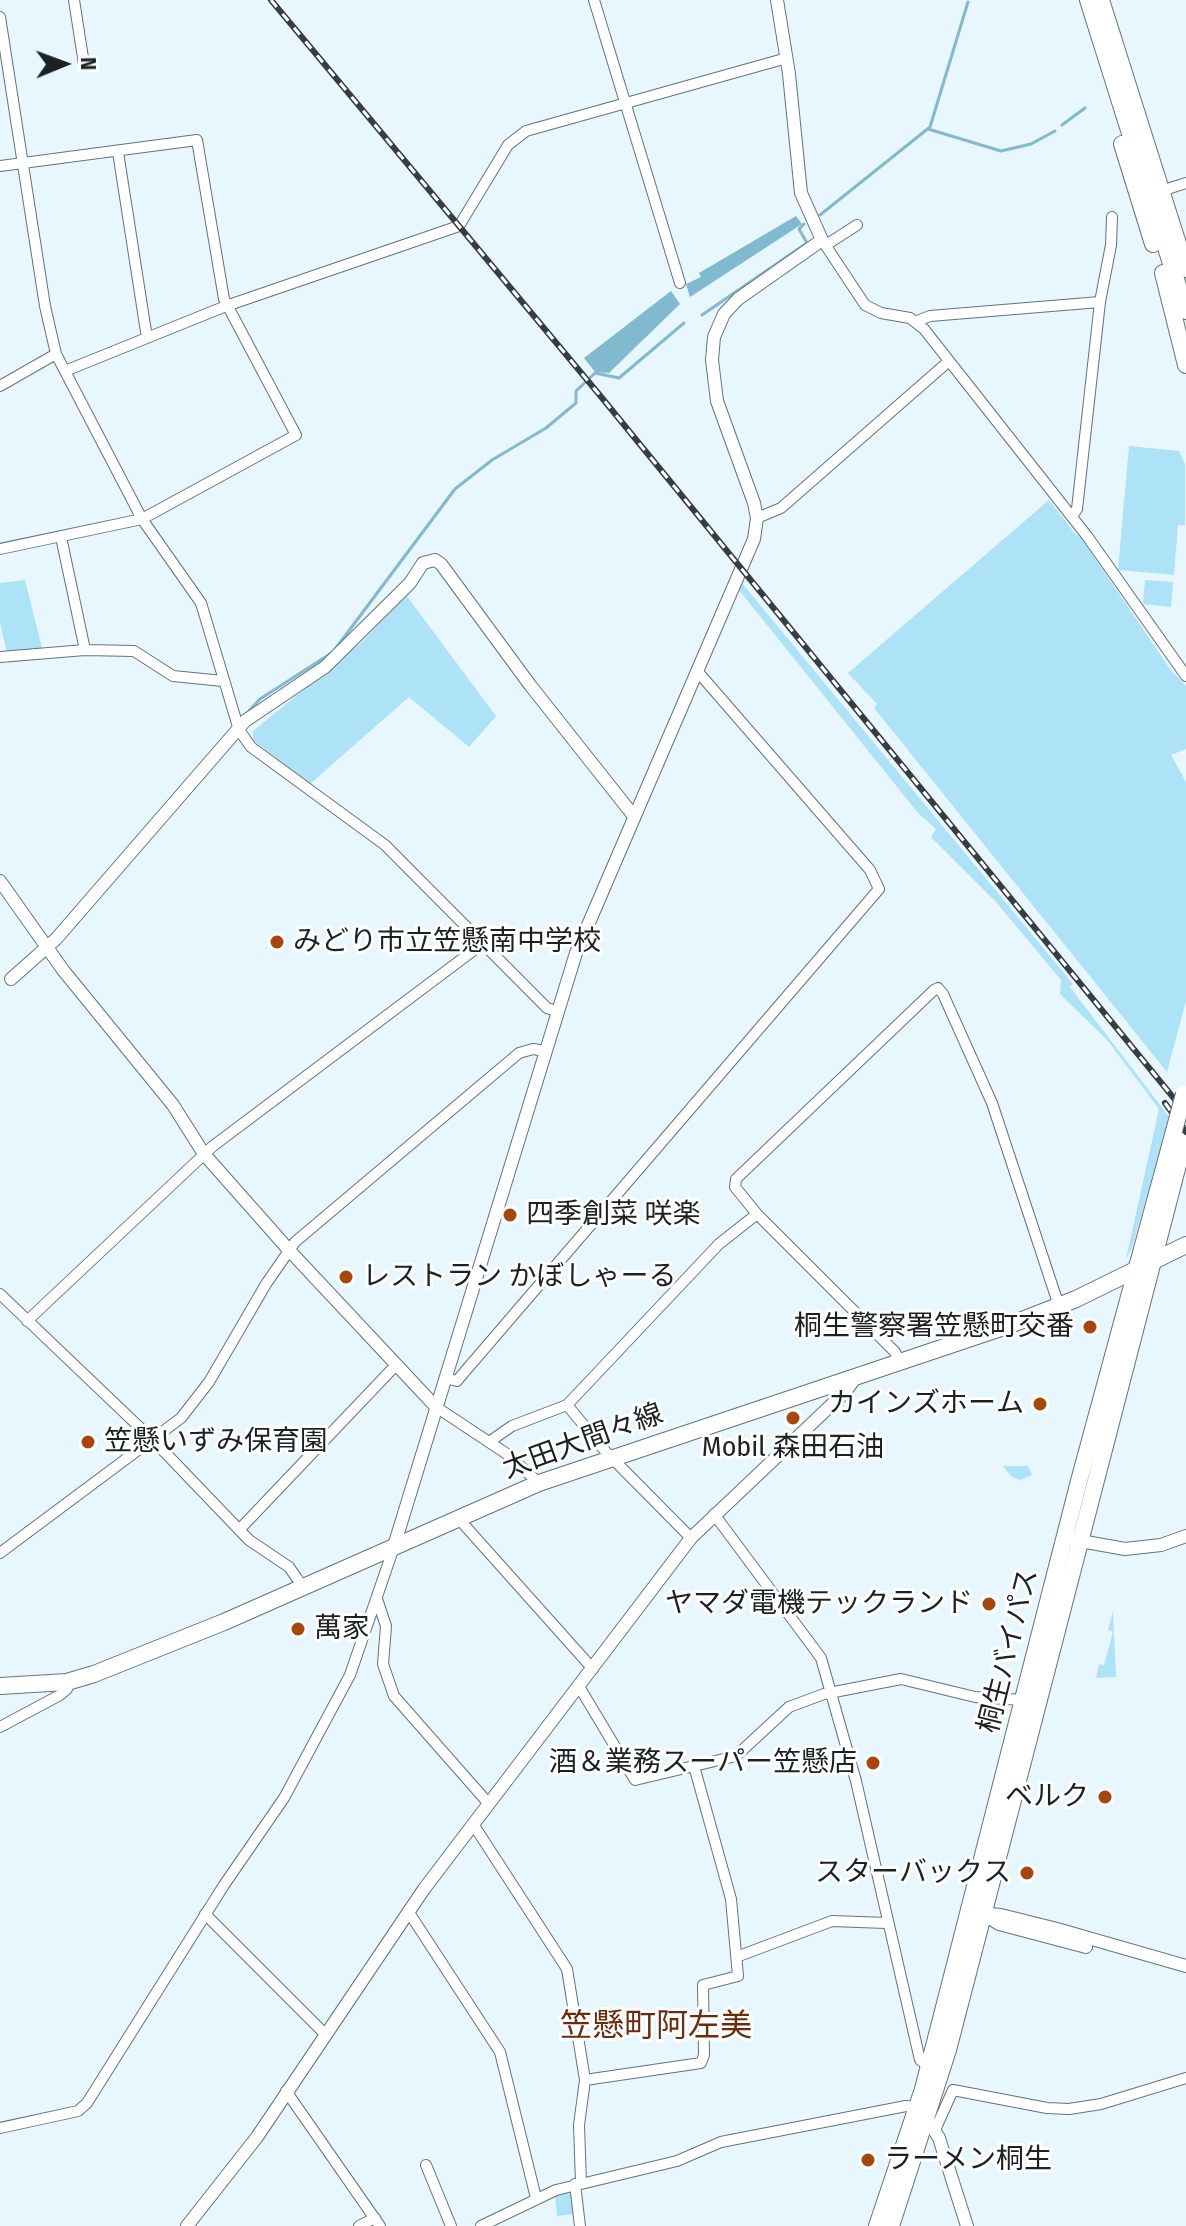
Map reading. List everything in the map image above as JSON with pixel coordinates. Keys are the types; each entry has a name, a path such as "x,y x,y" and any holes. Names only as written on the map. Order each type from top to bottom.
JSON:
{"main road":[{"path":"1088,0 1186,311"},
{"path":"1101,0 1186,269"},
{"path":"1107,60 1107,81 1119,132 1166,284 1186,365"},
{"name":"桐生バイパス","path":"877,2226 927,2118 928,2066 976,1913 1023,1700 1153,1262 1181,1136 1185,1091"},
{"name":"桐生バイパス","path":"891,2226 927,2118 1136,1270 1181,1136"},
{"name":"太田大間々線","path":"0,1686 67,1682 94,1674 303,1587 539,1483 1059,1306 1186,1245"}],"street":[{"path":"74,0 84,64"},
{"path":"594,0 680,283"},
{"path":"777,0 787,58 801,193 824,242 865,305 875,311 917,321 930,316 1100,302"},
{"path":"0,17 22,166 56,354 142,519 201,603 239,730 251,747 385,845 547,1008 556,1011"},
{"path":"65,371 226,306 459,226 514,138 559,120 626,105 787,58"},
{"path":"0,166 22,166 197,140 226,306 296,435 142,519 0,549"},
{"path":"118,152 147,338"},
{"path":"1161,191 1186,183"},
{"path":"1072,516 1077,509 1112,217"},
{"path":"0,2128 78,2111 87,2103 205,1914 284,1798 350,1675 394,1546 576,953 633,815 752,547 757,518 720,417 712,360 714,337 724,314 738,299 824,242 857,225"},
{"path":"917,321 1072,516 1186,676"},
{"path":"0,386 56,354"},
{"path":"757,518 781,508 949,361"},
{"path":"61,537 85,650"},
{"path":"0,987 48,947 245,721 325,667 410,583 423,563 435,560 633,815"},
{"path":"0,657 85,650 134,651 173,676 223,681"},
{"path":"445,1378 457,1381 879,889 870,870 698,672"},
{"path":"0,881 173,1105 204,1154 288,1249 436,1407 489,1442 539,1483"},
{"path":"27,1321 204,1154 482,944"},
{"path":"899,1361 895,1352 736,1191 736,1179 854,1062 938,988 992,1103 1059,1306"},
{"path":"0,1553 181,1418 209,1382 288,1249 519,1053 533,1049 545,1051"},
{"path":"489,1442 512,1426 567,1405 719,1244 757,1214"},
{"path":"0,1294 154,1441 239,1530 289,1567 303,1587"},
{"path":"239,1530 396,1365"},
{"path":"187,2226 241,2158 408,1911 691,1538 845,1392 857,1376"},
{"path":"567,1405 613,1458 691,1538"},
{"path":"714,1514 819,1654 856,1781 886,1923 920,2060 928,2066"},
{"path":"458,1518 593,1669"},
{"path":"1072,1539 1125,1549 1161,1545 1186,1536"},
{"path":"377,1599 386,1626 383,1664 394,1696 489,1804"},
{"path":"580,1688 635,1780 736,1756 789,1707 830,1693 901,1679 975,1697 1023,1700"},
{"path":"0,1727 60,1695 67,1689 67,1682"},
{"path":"585,2080 701,2063 704,2055 703,1985 738,1976 739,1956 720,1851 694,1766"},
{"path":"473,1824 567,1969 585,2080 579,2125 580,2226"},
{"path":"408,1911 500,2052 536,2198"},
{"path":"976,1913 1029,1922 1186,1966"},
{"path":"976,1913 999,1924 1186,1972"},
{"path":"205,1914 324,2033"},
{"path":"739,1956 832,1921 886,1923"},
{"path":"927,2118 953,2090 1069,2109 1112,2101 1186,2078"},
{"path":"286,2091 378,2222 359,2226"},
{"path":"481,2226 536,2198 578,2184 677,2161 721,2142 906,2106 927,2118 967,2226"},
{"path":"426,2165 451,2226"}],"shaded area":[{"path":"796,216 802,224 690,297 686,284 701,277 699,273"},
{"path":"671,291 680,304 609,373 595,372 584,358"},
{"path":"1129,446 1179,451 1185,464 1185,525 1178,525 1174,575 1118,570"},
{"path":"1049,500 1080,536 1170,669 1186,686 1186,749 1171,755 1186,782 1186,1001 1167,1072 874,708 877,704 848,673"},
{"path":"25,580 43,652 7,653 0,623 0,583"},
{"path":"1145,580 1173,582 1171,607 1143,604"},
{"path":"742,583 1073,984 1070,987 1186,1139 1168,1122 1132,1248 1126,1259 1159,1109 1108,1041 1060,994 1061,980 996,902 931,837 936,829 918,813 739,590"},
{"path":"406,595 496,716 469,747 409,697 310,784 253,740 253,731 362,642"},
{"path":"1003,1466 1028,1466 1032,1475 1020,1480 1012,1477"},
{"path":"1113,1611 1116,1677 1096,1678 1099,1664 1104,1665 1113,1632 1108,1630"},
{"path":"565,2192 571,2195 573,2214 557,2216 555,2195"}],"waterway":[{"path":"820,215 930,127 968,2"},
{"path":"1062,125 1085,108"},
{"path":"928,129 1001,151 1031,144 1055,131"},
{"path":"702,315 807,243 799,229 804,224"},
{"path":"247,713 260,699 333,652 455,489 492,460 546,428 576,403 576,391 595,373 619,378 684,323"}],"railway":[{"path":"271,0 598,393 1186,1113"},
{"path":"1165,1103 1186,1132"}],"place":[{"name":"みどり市立笠懸南中学校","path":"277,942"},
{"name":"四季創菜 咲楽","path":"510,1215"},
{"name":"レストラン かぼしゃーる","path":"346,1277"},
{"name":"桐生警察署笠懸町交番","path":"1090,1327"},
{"name":"カインズホーム","path":"1040,1404"},
{"name":"Mobil 森田石油","path":"793,1418"},
{"name":"笠懸いずみ保育園","path":"88,1442"},
{"name":"ヤマダ電機テックランド","path":"989,1604"},
{"name":"萬家","path":"298,1629"},
{"name":"酒＆業務スーパー笠懸店","path":"873,1763"},
{"name":"ベルク","path":"1105,1797"},
{"name":"スターバックス","path":"1027,1873"},
{"name":"ラーメン桐生","path":"868,2160"}],"district":[{"name":"笠懸町阿左美","path":"656,2027"}]}
